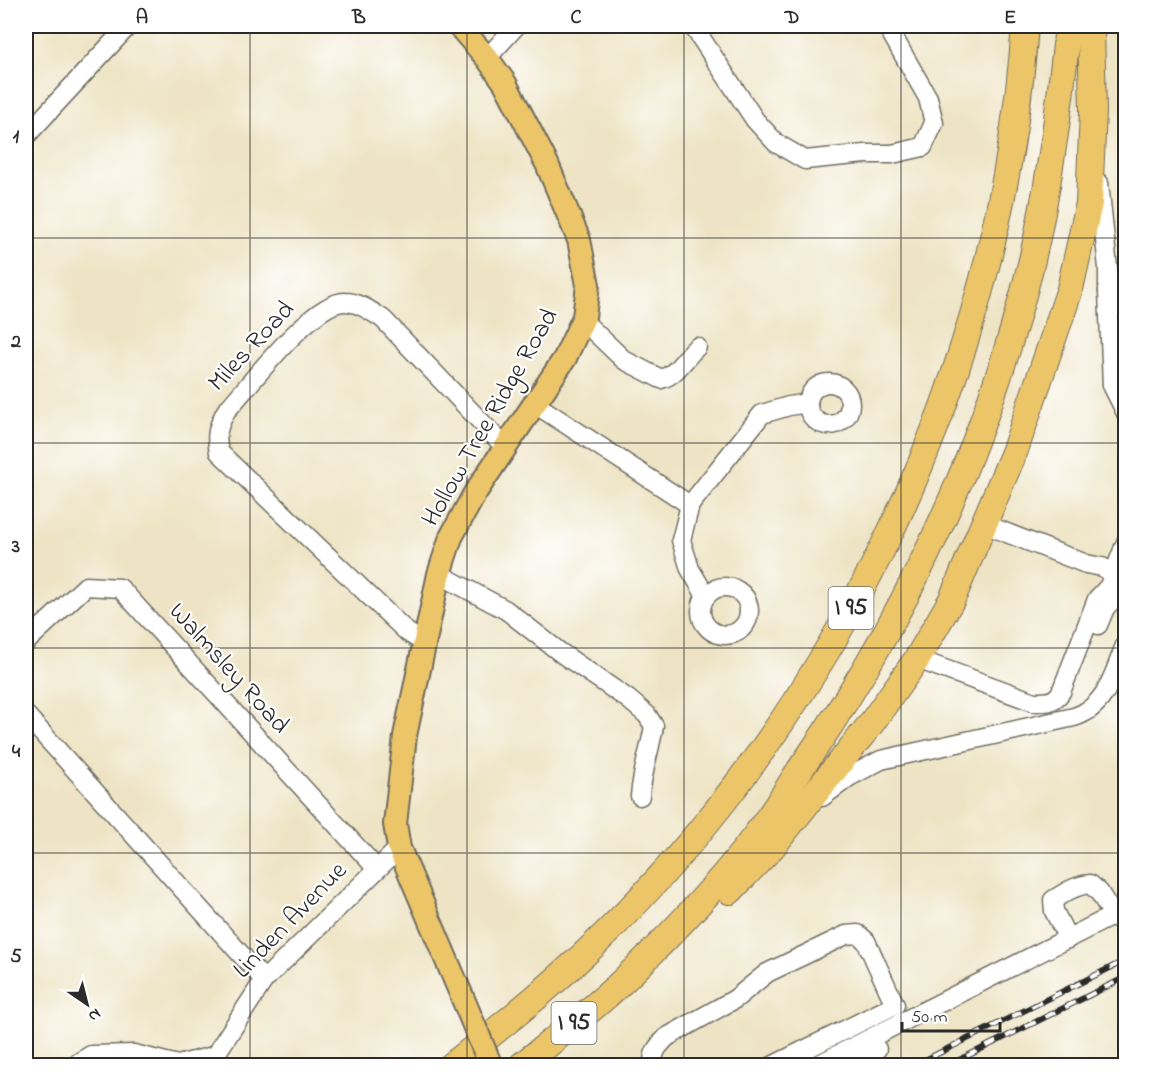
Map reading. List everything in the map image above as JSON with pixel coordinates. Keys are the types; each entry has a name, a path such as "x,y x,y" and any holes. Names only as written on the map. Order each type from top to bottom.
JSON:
{"highway":[{"name":"I 95","path":"451,1065 523,1009 593,946 690,842 776,730 827,652 850,611 912,484 946,397 976,308 1007,170 1019,89 1025,26"},
{"name":"I 95","path":"521,1065 592,1009 625,979 711,889 769,818 873,656 896,615 938,529 971,452 1006,351 1032,260 1051,166 1068,26"},
{"path":"625,979 664,956 772,847 870,725 917,658 952,599 1015,450 1070,289 1089,203 1093,111 1091,26"}],"main road":[{"name":"Hollow Tree Ridge Road","path":"459,26 487,58 505,84 547,164 579,240 588,285 582,320 565,358 475,493 451,537 439,574 405,736 399,783 395,824 399,848 491,1065"}],"street":[{"path":"26,136 128,26"},
{"path":"487,58 516,26"},
{"path":"693,26 755,120 776,143 805,160 865,154 892,154 923,147 934,123 928,98 887,26"},
{"path":"1093,111 1108,268 1112,385 1125,413"},
{"path":"1108,292 1125,299"},
{"path":"1108,292 1125,312"},
{"name":"Miles Road","path":"426,644 407,632 219,452 216,438 219,425 226,411 307,321 327,307 344,302 360,305 383,319 505,447"},
{"path":"582,320 624,360 653,377 661,379 674,370 697,347"},
{"path":"706,596 690,569 681,540 690,505 762,414 808,403"},
{"path":"535,404 690,505"},
{"path":"984,524 1086,564 1102,567 1121,580"},
{"path":"1062,720 1105,608 1121,580 1125,542"},
{"path":"439,574 506,610 647,715 654,726 640,796"},
{"path":"917,658 1034,702 1054,700 1061,692 1097,599 1108,586 1121,580"},
{"name":"Walmsley Road","path":"26,642 86,586 120,588 377,869"},
{"path":"772,847 818,801 867,765 1062,720 1088,711 1100,701 1108,688 1125,643"},
{"path":"26,715 264,980"},
{"name":"Linden Avenue","path":"210,1061 264,980 399,848"},
{"path":"1068,939 1054,911 1053,900 1082,884 1090,884 1121,915"},
{"path":"815,1065 1121,915"},
{"path":"844,1065 1121,915"},
{"path":"653,1065 652,1056 658,1045 667,1037 735,999 767,973 846,935 858,934 866,941 895,1005 771,1065"},
{"path":"74,1065 91,1055 134,1054 178,1065 210,1061"}],"railway":[{"path":"913,1066 1126,960"},
{"path":"947,1066 1126,977"}]}
